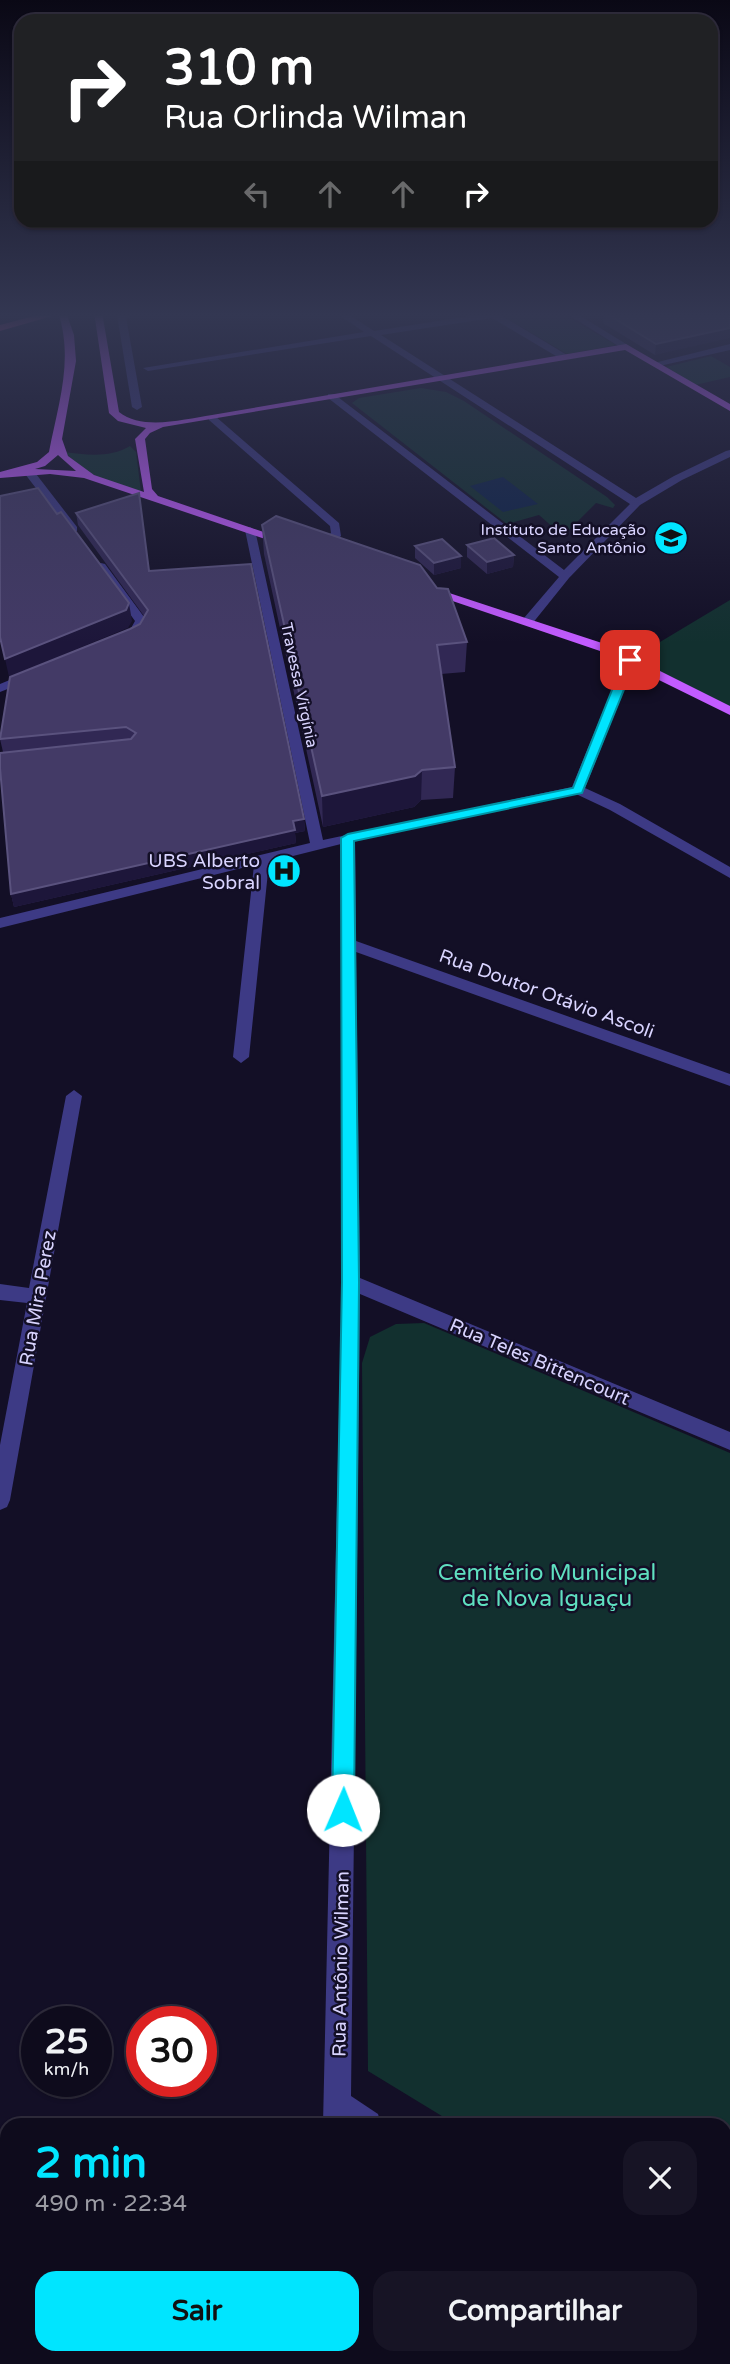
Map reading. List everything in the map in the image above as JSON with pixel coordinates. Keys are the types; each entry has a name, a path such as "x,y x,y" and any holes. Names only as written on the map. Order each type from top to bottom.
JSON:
{"main road":[{"path":"12,473 41,464 50,458 59,422"},
{"path":"141,422 177,422"},
{"path":"153,497 147,489 139,439 147,431 163,424"},
{"path":"56,437 64,457 90,477"},
{"path":"0,475 65,472 90,477 312,551"},
{"path":"413,584 528,621 630,660 730,711"}],"street":[{"path":"217,422 335,525 337,534 312,551"},
{"path":"365,422 565,576"},
{"path":"510,422 636,503"},
{"path":"528,621 565,576 636,503 678,478 730,453"},
{"path":"29,472 79,538"},
{"name":"Travessa Virgínia","path":"250,530 317,845"},
{"path":"96,559 141,621 135,632 115,642"},
{"path":"578,790 603,734 630,660"},
{"path":"0,688 38,673"},
{"path":"0,923 317,845 578,790 615,807 730,873"},
{"name":"Rua Antônio Wilman","path":"337,2113 351,1282 348,838"},
{"path":"241,1057 262,860"},
{"name":"Rua Doutor Otávio Ascoli","path":"349,944 730,1080"},
{"name":"Rua Mira Perez","path":"0,1500 74,1096"},
{"name":"Rua Teles Bittencourt","path":"351,1282 730,1441"},
{"path":"0,1292 37,1297"}],"green space":[{"path":"377,422 496,422 615,505 613,508 596,503 563,536 539,515 507,524"},
{"path":"130,446 136,452 141,492 89,474 64,452 106,454"},
{"path":"730,600 730,707 630,660"},
{"name":"Cemitério Municipal de Nova Iguaçu","path":"424,1323 730,1453 730,2118 445,2118 368,2071 362,1363 370,1337 396,1324"}],"water":[{"path":"503,477 538,504 503,512 470,486"}],"building":[{"path":"38,488 57,514 61,512 129,603 126,610 5,659 0,637 0,496"},
{"path":"139,493 149,571 251,564 304,819 293,821 295,830 11,894 0,753 131,739 136,733 126,727 0,739 10,677 130,629 140,624 148,610 76,513"},
{"path":"276,516 420,565 437,588 448,589 467,642 437,645 455,767 422,770 415,776 322,796 262,525"},
{"path":"494,538 514,555 487,562 467,545"},
{"path":"442,539 461,556 434,563 415,546"}],"place":[{"name":"Instituto de Educação Santo Antônio","path":"671,538"},
{"name":"UBS Alberto Sobral","path":"284,871"}],"route":[{"path":"343,1810 351,1282 348,838 578,790 603,734 630,660"}]}
